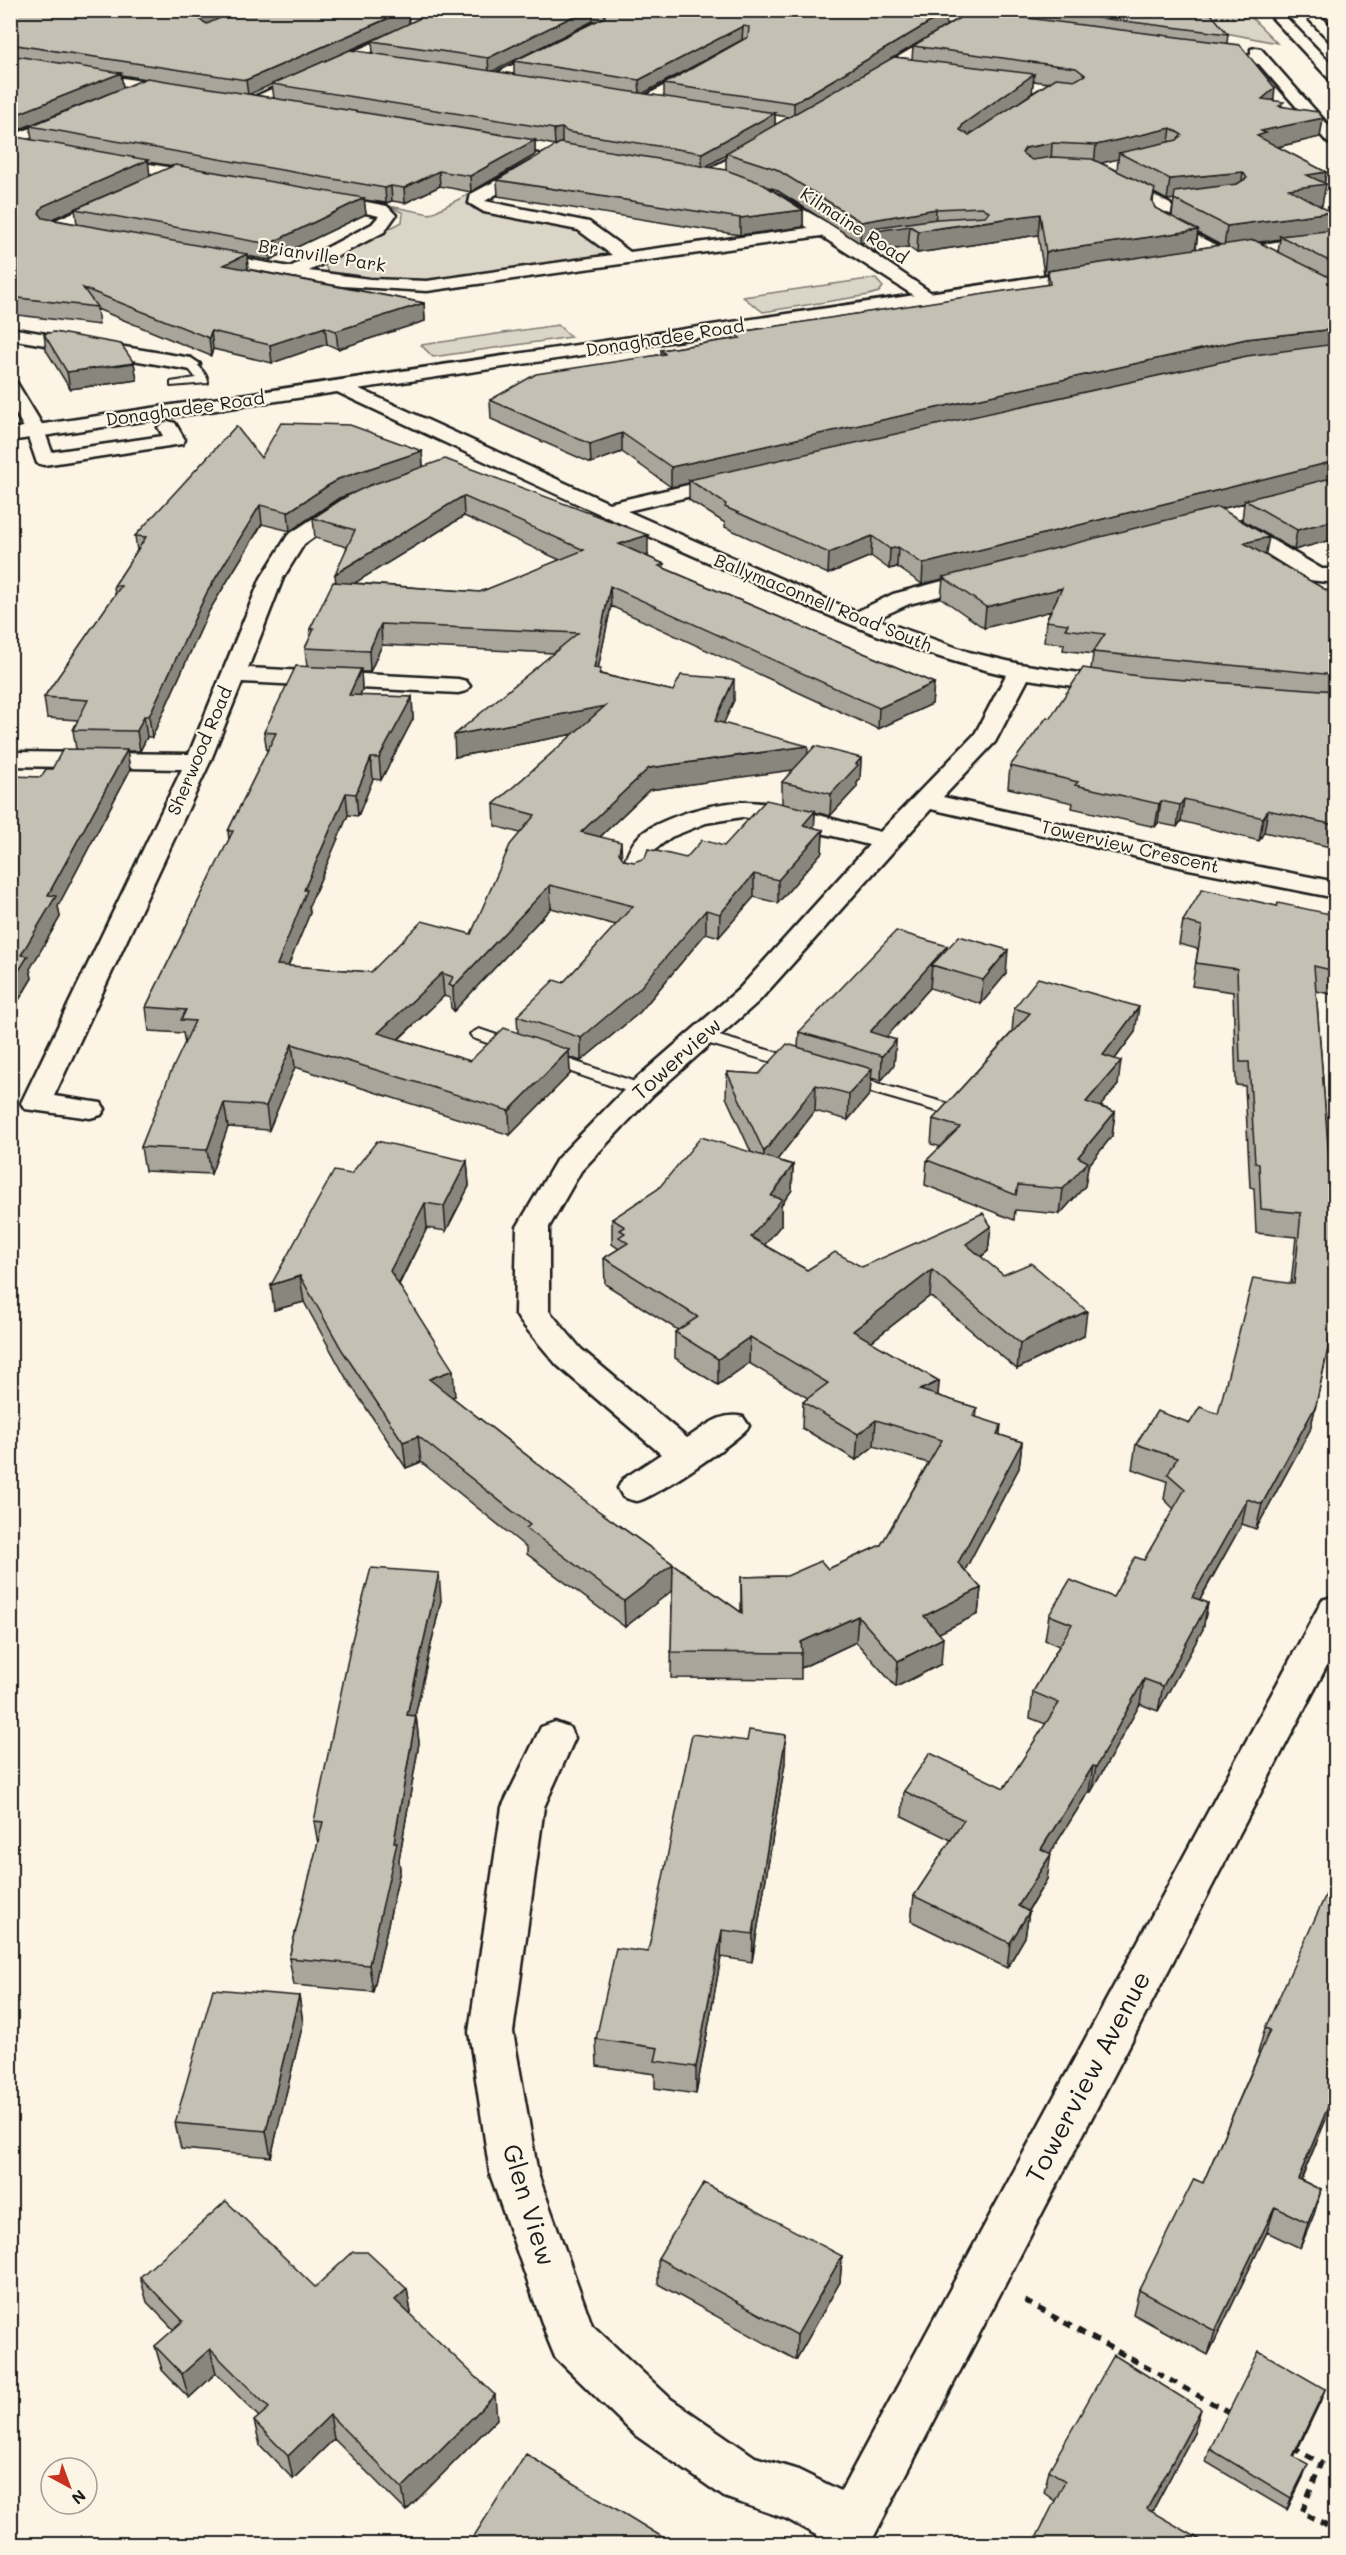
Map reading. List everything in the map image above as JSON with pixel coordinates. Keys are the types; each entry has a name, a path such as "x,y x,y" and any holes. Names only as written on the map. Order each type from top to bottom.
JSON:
{"main road":[{"path":"282,107 244,101 457,10"},
{"path":"866,10 1011,30"},
{"path":"1271,10 1335,78"},
{"path":"1306,10 1335,39"},
{"path":"402,16 434,21"},
{"path":"940,38 964,24"},
{"path":"515,83 486,78 566,42"},
{"path":"1196,53 1259,56 1333,140"},
{"path":"349,58 380,63"},
{"path":"663,105 637,101 719,59"},
{"path":"10,63 196,94"},
{"path":"117,98 146,86"},
{"path":"10,143 85,111"},
{"path":"729,180 703,174 779,136"},
{"path":"476,137 607,158"},
{"path":"10,143 39,149"},
{"path":"561,150 477,197 477,203 484,207 583,226 627,258"},
{"path":"84,157 226,182"},
{"path":"1126,165 1104,173 1171,206 1160,223 1221,255"},
{"path":"100,237 52,228 174,173"},
{"name":"Kilmaine Road","path":"749,186 859,247 930,298"},
{"path":"294,272 378,228 388,215 381,209 307,196"},
{"name":"Brianville Park","path":"180,251 386,288 427,286 827,230"},
{"path":"1189,260 1330,238"},
{"path":"1256,250 1284,265"},
{"name":"Donaghadee Road","path":"10,435 1113,271"},
{"path":"10,333 191,364"},
{"path":"10,387 36,431 44,459 176,440 168,427"},
{"name":"Ballymaconnell Road South","path":"342,387 606,510 856,620 962,658 1020,671 1142,689"},
{"path":"454,467 487,456"},
{"path":"606,510 755,476"},
{"path":"1161,532 1335,487"},
{"name":"Sherwood Road","path":"90,1109 36,1103 198,762 272,578 296,540 347,504 369,496"},
{"path":"1217,517 1317,575 1335,576"},
{"path":"856,620 901,599 1002,573"},
{"name":"Towerview","path":"686,1456 569,1357 532,1313 533,1227 568,1166 640,1090 749,995 886,841 986,736 1020,671"},
{"path":"234,674 458,686"},
{"path":"10,759 198,762"},
{"name":"Towerview Crescent","path":"924,800 1189,861 1335,890"},
{"path":"634,874 641,848 662,831 700,816 742,809 777,814 886,841"},
{"path":"636,1488 731,1426"},
{"name":"Towerview Avenue","path":"846,2535 1335,1610"},
{"name":"Glen View","path":"555,1738 523,1808 491,2032 514,2174 573,2340 653,2417 742,2480 798,2496 846,2535"}],"lane":[{"path":"175,384 204,381 191,364"},
{"path":"479,1034 640,1090"},
{"path":"702,1036 940,1107"}],"path":[{"path":"1209,17 1251,18"},
{"path":"982,2278 1239,2418"},
{"path":"1290,2446 1321,2463 1302,2512 1335,2530"}],"shaded area":[{"path":"1114,11 1245,11 1277,43"},
{"path":"469,194 467,204 474,209 576,229 607,253 603,257 409,285 330,275 324,264 402,222 403,213 389,206 430,214"},
{"path":"875,278 883,287 879,292 763,312 743,297"},
{"path":"558,325 571,337 433,357 421,345"}],"building":[{"path":"10,10 212,10 200,16 200,20 207,24 238,10 407,10 246,80 10,44"},
{"path":"437,10 586,10 488,58 372,41"},
{"path":"604,10 931,10 947,12 794,103 664,84 748,37 749,27 743,26 639,80 514,61 605,17"},
{"path":"1035,10 1184,10 1211,14 1228,34"},
{"path":"971,11 1240,45 1275,88 1262,99 1284,102 1279,106 1318,112 1323,118 1261,131 1266,133 1257,136 1326,172 1307,175 1326,184 1289,189 1331,212 1227,226 1174,199 1175,192 1237,184 1247,178 1243,172 1170,179 1119,153 1177,140 1182,135 1171,128 1096,145 1052,143 1025,148 1022,153 1032,160 1053,157 1092,159 1155,189 1152,201 1155,208 1198,230 1046,252 1040,214 918,231 910,226 876,231 872,228 937,219 985,216 989,212 982,207 936,209 861,222 776,169 726,153 894,57 1034,74 963,124 960,130 969,135 1056,78 1076,80 1085,75 1076,68 913,46"},
{"path":"350,50 775,113 702,153 568,132 562,128 554,129 272,84"},
{"path":"10,55 121,73 10,117"},
{"path":"147,78 535,140 470,176 439,171 404,188 391,186 385,188 30,126"},
{"path":"10,136 148,160 43,206 39,213 43,218 247,254 224,265 424,303 336,331 325,327 270,345 211,331 209,338 83,288 97,307 10,297"},
{"path":"560,143 726,170 761,183 803,210 740,218 497,180"},
{"path":"175,165 364,198 269,244 75,209"},
{"path":"1335,230 1335,264 1280,236"},
{"path":"1254,240 1335,280 1335,329 1246,339 671,467 622,433 590,444 490,400 536,374 665,354 661,350 740,338 733,333 1050,284 1048,271"},
{"path":"54,332 121,344 134,363 67,372 44,334"},
{"path":"1335,344 1335,461 923,564 898,547 890,549 872,536 829,553 725,507 726,504 689,480 1247,356"},
{"path":"281,423 350,425 422,451 338,479 288,512 260,505 207,592 149,716 144,716 137,731 73,730 88,700 44,697 121,586 114,586 146,537 135,536 236,426 261,458"},
{"path":"445,459 648,535 619,544 664,564 659,566 934,683 879,708 610,586 594,668 601,669 599,674 673,691 681,675 734,679 715,721 808,746 649,768 581,832 621,842 619,853 624,860 634,862 645,858 648,849 686,858 702,840 724,846 766,800 815,811 803,825 823,830 778,880 754,874 720,914 706,910 639,989 581,1038 517,1016 554,980 563,983 633,906 550,885 453,987 449,985 453,977 442,973 378,1033 470,1061 504,1028 569,1050 509,1111 292,1044 266,1106 224,1103 207,1150 141,1147 170,1074 195,1021 181,1020 186,1010 146,1007 233,831 228,831 276,733 264,732 296,666 361,669 349,695 412,697 379,758 371,758 356,794 346,793 304,890 307,890 277,965 371,972 422,921 471,934 510,845 535,815 494,804 605,706 454,735 578,633 381,624 369,651 305,648 314,629 310,629 333,582 480,592 584,550 463,496 335,574 355,530 313,518 345,497 368,486"},
{"path":"1335,477 1335,520 1297,530 1245,500"},
{"path":"1218,507 1269,537 1244,543 1335,594 1335,675 1093,652 1105,634 1065,629 1068,624 1046,621 1062,588 986,607 943,577"},
{"path":"1083,668 1145,677 1335,691 1335,825 1268,810 1263,818 1184,799 1180,805 1161,801 1159,804 1075,785 1078,782 1010,766 1047,717 1050,718"},
{"path":"815,746 861,758 856,764 858,765 831,794 782,782"},
{"path":"63,749 127,750 48,895 56,896 21,955 28,956 10,985 10,778 12,776 41,777 46,769 52,769"},
{"path":"1202,889 1277,906 1278,903 1335,915 1335,971 1314,966 1335,1235 1335,1315 1316,1405 1262,1504 1247,1499 1192,1597 1208,1603 1163,1686 1144,1679 1096,1767 1093,1766 1041,1849 1051,1854 1018,1906 1029,1912 1010,1943 914,1896 964,1820 904,1791 930,1753 1004,1788 1059,1703 1033,1692 1072,1624 1049,1615 1070,1580 1113,1597 1135,1557 1144,1560 1185,1489 1168,1474 1177,1458 1136,1444 1157,1411 1190,1423 1200,1407 1218,1414 1253,1278 1294,1284 1301,1213 1261,1209 1259,1164 1255,1163 1249,1062 1240,1062 1237,969 1196,963 1202,926 1183,921"},
{"path":"896,931 947,946 870,1032 896,1040 882,1056 799,1032"},
{"path":"959,936 1008,950 983,980 932,965"},
{"path":"1038,978 1139,1007 1103,1055 1121,1061 1086,1102 1115,1112 1078,1157 1088,1162 1063,1189 1018,1185 1016,1195 927,1160 960,1127 933,1119 1030,1013 1014,1008"},
{"path":"787,1044 872,1069 849,1094 816,1085 764,1152 727,1072 759,1074"},
{"path":"701,1137 793,1165 771,1196 782,1199 751,1237 807,1270 835,1252 862,1267 983,1213 991,1226 966,1244 1003,1275 1031,1263 1087,1311 1020,1343 932,1270 853,1331 939,1381 920,1390 977,1408 973,1416 1001,1425 997,1434 1022,1442 958,1563 981,1588 924,1616 943,1638 898,1661 858,1616 801,1642 802,1653 671,1652 673,1564 624,1601 526,1528 530,1525 418,1436 403,1442 342,1350 300,1276 271,1285 334,1171 351,1174 377,1141 467,1161 444,1206 425,1203 390,1271 453,1370 429,1379 593,1507 742,1613 741,1577 787,1576 821,1561 828,1569 881,1545 942,1440 876,1420 858,1434 803,1402 828,1383 750,1337 718,1359 675,1332 698,1317 604,1258 628,1243 619,1237 625,1233 620,1230 625,1227 612,1219 658,1189"},
{"path":"371,1568 439,1573 407,1715 416,1716 394,1842 397,1843 369,1965 289,1958 323,1822 314,1821 352,1640"},
{"path":"749,1730 786,1735 753,1934 722,1930 696,2067 655,2061 658,2048 596,2039 616,1948 648,1952 692,1734 747,1741"},
{"path":"1328,1890 1335,1893 1335,2090 1298,2179 1321,2190 1308,2223 1275,2207 1215,2331 1139,2290 1194,2179 1203,2183 1270,2030 1265,2028"},
{"path":"213,1989 299,1996 266,2131 175,2123"},
{"path":"704,2183 842,2256 797,2335 658,2258"},
{"path":"226,2201 315,2287 353,2252 367,2252 407,2289 395,2300 495,2395 402,2488 330,2415 288,2456 254,2421 269,2408 210,2349 182,2374 155,2346 183,2321 140,2277"},
{"path":"1259,2351 1325,2389 1293,2456 1308,2464 1291,2498 1210,2449"},
{"path":"1114,2355 1201,2409 1147,2509 1208,2544 1033,2544 1065,2481 1049,2470"},
{"path":"526,2454 672,2543 469,2544"},
{"path":"344,2536 358,2544 337,2544"}]}
